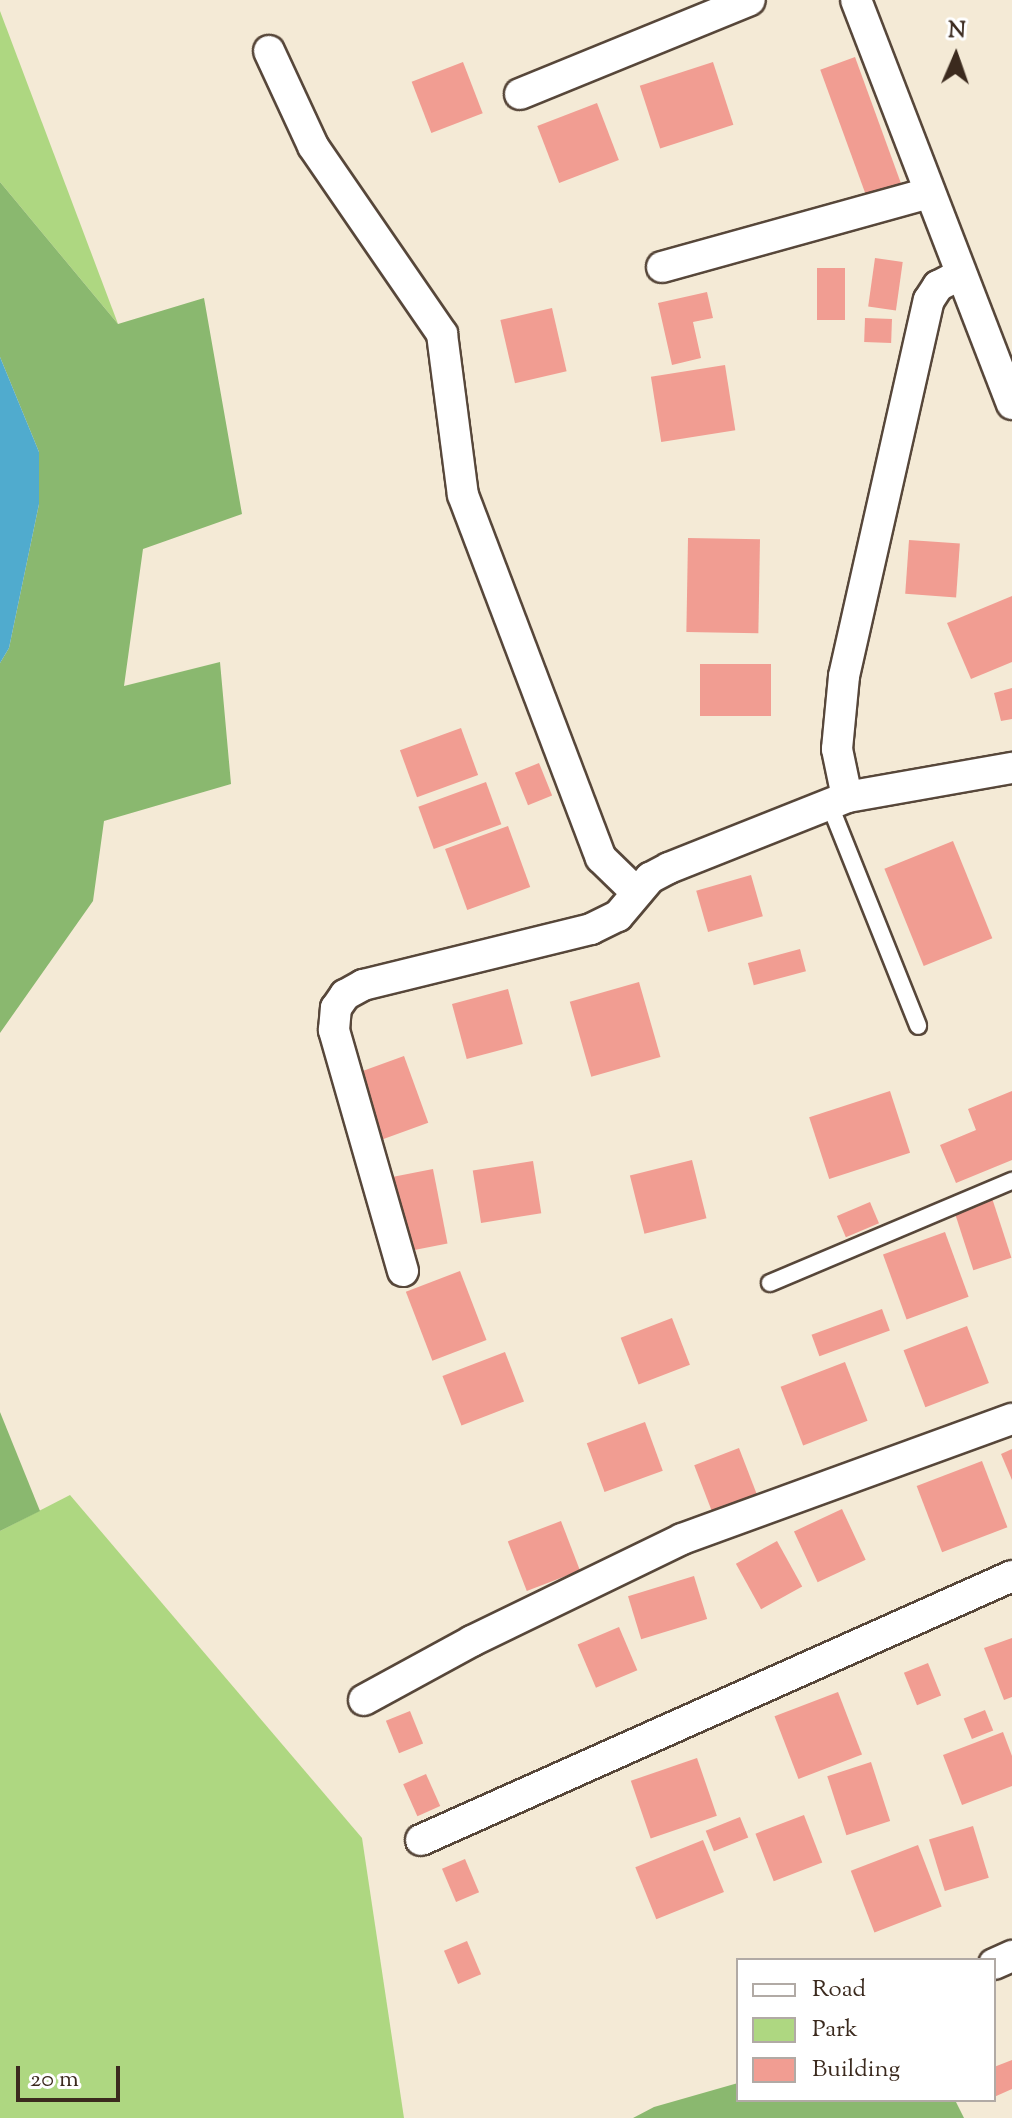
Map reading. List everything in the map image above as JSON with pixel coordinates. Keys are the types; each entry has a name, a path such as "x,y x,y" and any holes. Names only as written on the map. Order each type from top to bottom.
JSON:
{"street":[{"path":"520,94 750,0"},
{"path":"856,0 1012,404"},
{"path":"269,51 313,146 442,334 463,495 601,858 637,893"},
{"path":"662,267 928,193"},
{"path":"838,800 837,749 844,676 929,300 938,286 960,275"},
{"path":"403,1271 334,1030 336,1008 345,995 363,985 591,929 618,916 637,893 669,868 838,800 1012,768"},
{"path":"364,1700 472,1641 682,1539 1012,1419"},
{"path":"421,1840 1012,1576"}],"lane":[{"path":"838,800 918,1026"},
{"path":"770,1283 1012,1181"}],"green space":[{"path":"0,11 118,324 0,182"},
{"path":"0,182 118,324 204,298 242,514 143,549 124,686 220,662 231,784 104,821 93,901 0,1033 0,663 9,648 39,504 39,452 0,357"},
{"path":"0,1412 40,1511 0,1531"},
{"path":"70,1495 362,1838 404,2118 0,2118 0,1531"},
{"path":"736,2084 736,2102 956,2102 964,2118 633,2118 654,2107"}],"water":[{"path":"0,357 39,452 39,504 9,648 0,663"}],"building":[{"path":"855,57 904,190 869,203 820,70"},
{"path":"463,62 483,113 431,133 412,82"},
{"path":"713,62 733,125 660,149 640,86"},
{"path":"597,103 619,160 559,183 537,126"},
{"path":"875,258 903,262 896,310 868,307"},
{"path":"817,268 845,268 845,320 817,320"},
{"path":"707,292 713,318 693,322 701,358 672,365 658,303"},
{"path":"552,308 567,371 515,383 500,320"},
{"path":"865,318 892,319 891,343 864,342"},
{"path":"725,365 735,430 661,442 651,377"},
{"path":"688,538 760,539 758,633 686,632"},
{"path":"909,540 960,544 956,597 905,594"},
{"path":"1012,596 1012,662 971,679 947,623"},
{"path":"700,664 771,664 771,716 700,716"},
{"path":"1012,688 1012,719 1001,721 994,693"},
{"path":"461,728 478,775 417,797 400,750"},
{"path":"539,763 552,795 528,805 515,773"},
{"path":"486,782 501,824 434,849 418,807"},
{"path":"508,826 530,887 467,910 445,849"},
{"path":"953,841 992,938 924,966 884,869"},
{"path":"751,875 763,916 708,932 696,891"},
{"path":"800,949 806,971 754,985 748,963"},
{"path":"639,982 660,1057 591,1077 570,1002"},
{"path":"508,989 523,1044 467,1059 452,1004"},
{"path":"404,1056 428,1123 377,1142 352,1075"},
{"path":"890,1091 910,1153 829,1179 809,1117"},
{"path":"1012,1091 1012,1160 956,1183 940,1145 976,1130 968,1109"},
{"path":"692,1160 707,1218 644,1234 630,1175"},
{"path":"533,1161 541,1213 481,1223 473,1171"},
{"path":"433,1169 448,1244 400,1253 386,1178"},
{"path":"991,1195 1011,1258 973,1270 953,1207"},
{"path":"870,1202 879,1223 846,1237 837,1216"},
{"path":"945,1232 969,1297 907,1319 883,1255"},
{"path":"460,1271 487,1340 432,1361 406,1292"},
{"path":"882,1309 890,1331 819,1356 812,1335"},
{"path":"672,1318 690,1365 639,1384 621,1338"},
{"path":"967,1326 989,1383 925,1407 904,1350"},
{"path":"505,1352 524,1401 461,1425 442,1376"},
{"path":"845,1362 868,1421 803,1446 781,1387"},
{"path":"645,1422 663,1471 605,1492 587,1443"},
{"path":"739,1448 757,1496 712,1513 694,1465"},
{"path":"1012,1449 1012,1480 1001,1454"},
{"path":"982,1461 1007,1527 942,1552 917,1486"},
{"path":"842,1509 866,1560 818,1582 794,1531"},
{"path":"561,1521 580,1570 527,1591 508,1541"},
{"path":"777,1541 802,1586 761,1609 736,1564"},
{"path":"694,1576 707,1619 641,1639 628,1596"},
{"path":"619,1627 637,1670 596,1688 578,1645"},
{"path":"1012,1638 1012,1697 1004,1700 984,1648"},
{"path":"928,1663 941,1695 917,1705 904,1673"},
{"path":"838,1692 862,1755 799,1779 775,1716"},
{"path":"985,1710 993,1730 972,1739 964,1719"},
{"path":"410,1711 423,1743 399,1753 386,1721"},
{"path":"1003,1732 1012,1756 1012,1786 962,1805 943,1755"},
{"path":"697,1758 717,1816 651,1838 631,1781"},
{"path":"871,1762 890,1821 846,1835 827,1776"},
{"path":"426,1774 440,1806 417,1816 403,1784"},
{"path":"804,1815 822,1863 774,1881 755,1834"},
{"path":"740,1817 748,1837 714,1851 706,1831"},
{"path":"973,1826 989,1878 945,1891 929,1839"},
{"path":"703,1840 724,1892 656,1919 635,1867"},
{"path":"918,1845 942,1907 874,1932 851,1871"},
{"path":"465,1859 479,1892 456,1902 442,1869"},
{"path":"467,1941 481,1974 458,1984 444,1951"},
{"path":"1012,2060 1012,2089 996,2096 996,2066"}]}
